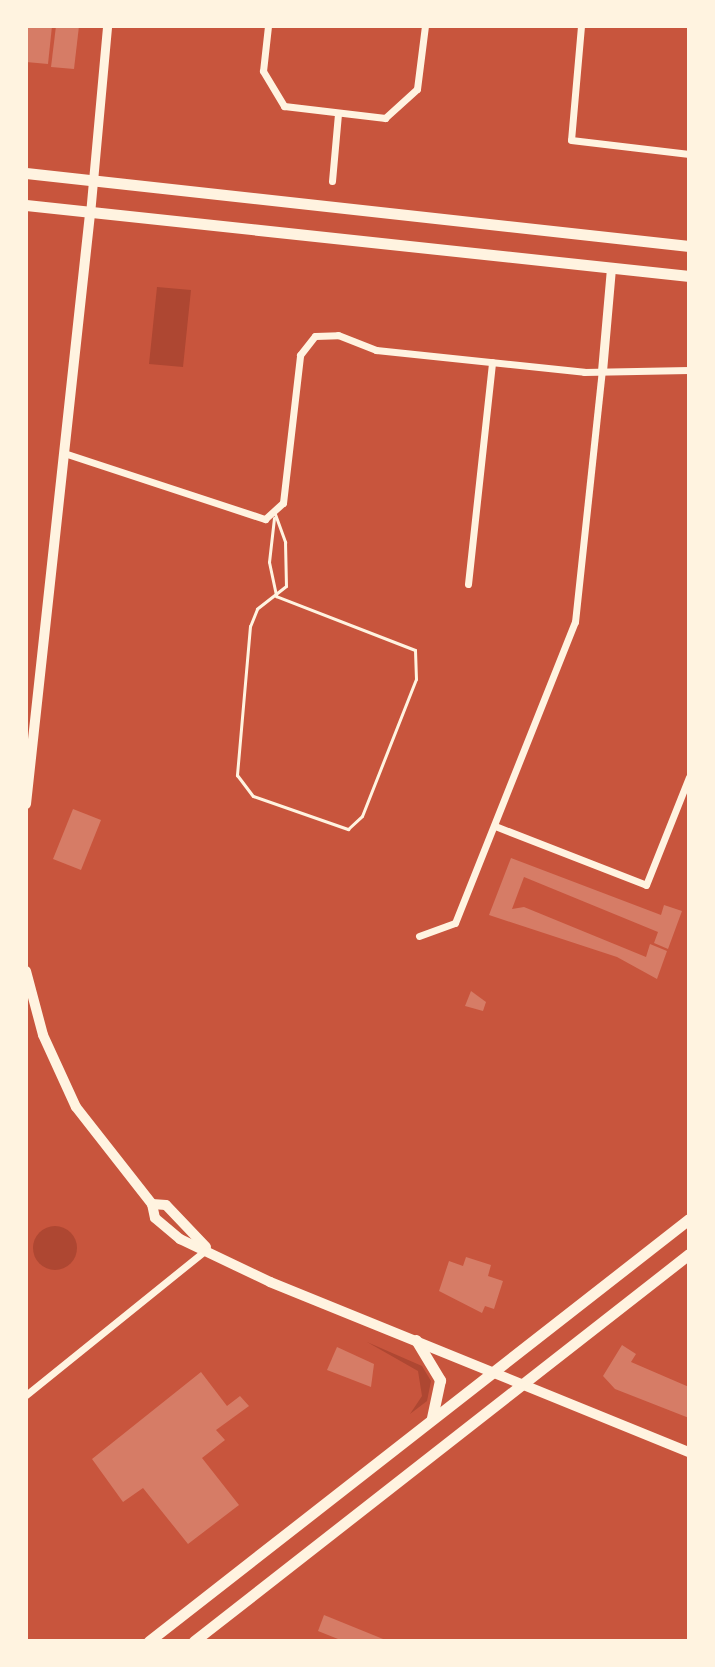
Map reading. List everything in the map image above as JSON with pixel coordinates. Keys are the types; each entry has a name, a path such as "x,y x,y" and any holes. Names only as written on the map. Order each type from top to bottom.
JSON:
{"main road":[{"path":"26,173 689,246"},
{"path":"26,205 689,276"},
{"path":"26,804 90,214"},
{"path":"26,971 70,1096 107,1154 152,1204 155,1218 180,1239 207,1248 270,1282 689,1452"},
{"path":"152,1204 166,1205 207,1248"},
{"path":"149,1641 689,1219"},
{"path":"194,1641 689,1254"},
{"path":"416,1340 440,1380 432,1418"}],"street":[{"path":"90,214 107,26"},
{"path":"268,26 263,71 284,106 385,118 417,89 425,26"},
{"path":"581,26 571,140 689,154"},
{"path":"332,181 338,114"},
{"path":"419,936 455,923 575,622 611,268"},
{"path":"64,453 256,519 275,514 285,495 307,342 330,334 376,350 492,362 602,371 689,370"},
{"path":"468,584 492,362"},
{"path":"495,826 646,885 689,777"},
{"path":"26,1395 207,1248"}],"lane":[{"path":"275,514 269,562 276,596"},
{"path":"275,514 285,542 286,586 257,609 250,626 237,775 253,796 348,829 362,816 416,679 415,650 276,596"}],"shaded area":[{"path":"157,287 191,290 183,367 149,364"},
{"path":"55,1226 71,1232 77,1248 71,1264 55,1270 39,1264 33,1248 39,1232"},
{"path":"367,1342 422,1366 431,1381 427,1401 410,1414 422,1396 418,1371"}],"building":[{"path":"26,26 52,26 48,64 26,62"},
{"path":"56,26 79,26 74,69 51,67"},
{"path":"73,809 101,820 81,870 53,859"},
{"path":"511,858 661,915 664,905 682,911 668,949 654,943 658,932 524,877 512,909 524,907 646,957 650,944 667,951 657,979 617,957 489,915"},
{"path":"471,991 486,1002 483,1011 465,1006"},
{"path":"466,1257 491,1265 488,1276 503,1281 494,1309 485,1306 482,1313 439,1291 449,1261 463,1266"},
{"path":"622,1345 636,1354 631,1362 689,1387 689,1418 615,1389 603,1376"},
{"path":"337,1347 374,1364 371,1387 327,1370"},
{"path":"201,1372 227,1406 240,1396 249,1406 216,1430 225,1440 202,1458 239,1505 188,1544 143,1488 123,1502 92,1459"},
{"path":"324,1615 388,1641 343,1641 318,1631"}]}
